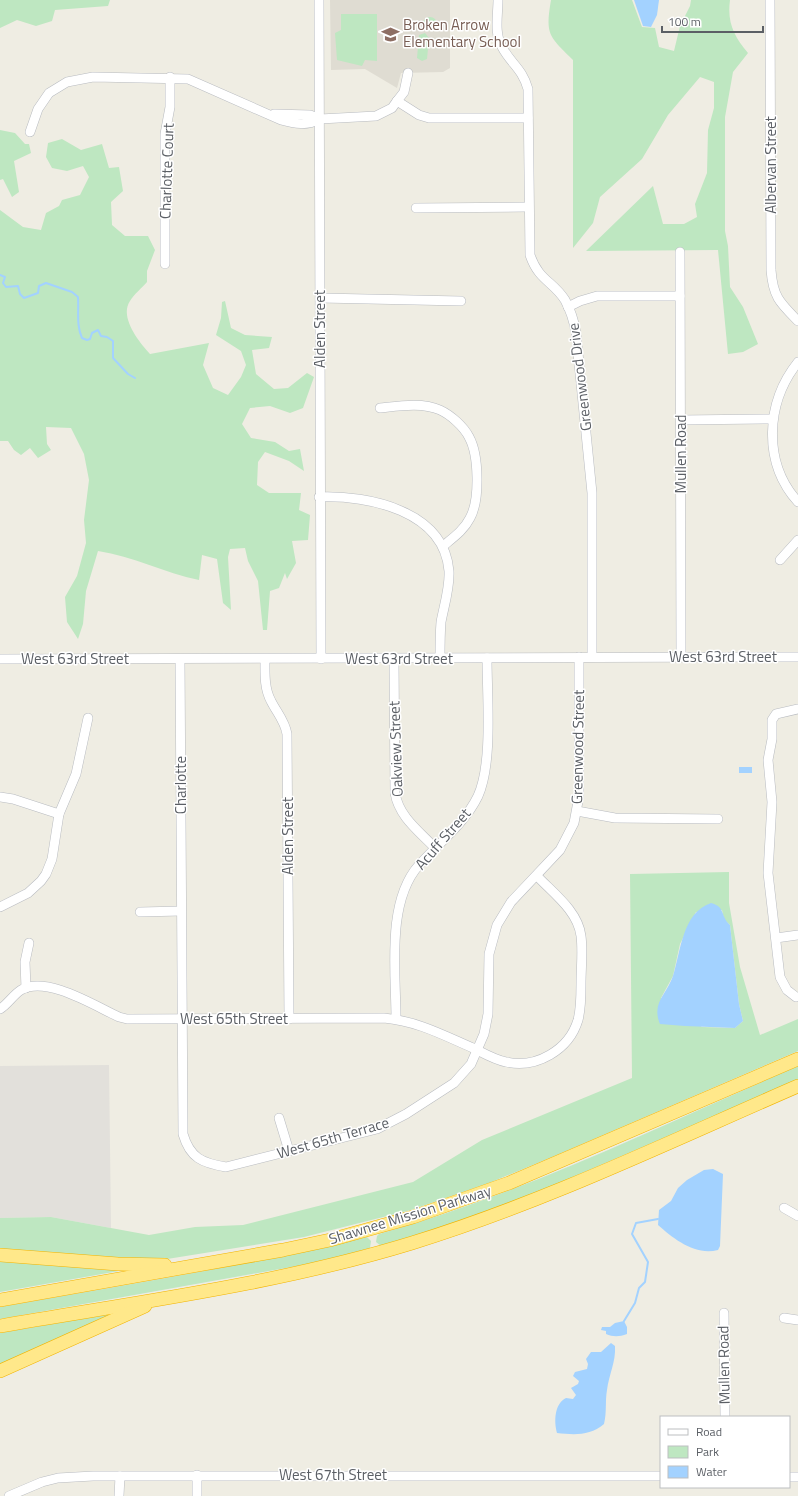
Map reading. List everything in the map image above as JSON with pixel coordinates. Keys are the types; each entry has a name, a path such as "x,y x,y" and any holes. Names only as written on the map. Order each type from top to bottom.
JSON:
{"highway":[{"name":"Shawnee Mission Parkway","path":"0,1300 330,1240 413,1217 509,1183 798,1059"},
{"name":"Shawnee Mission Parkway","path":"0,1326 168,1297 315,1269 411,1243 497,1215 798,1086"},
{"path":"0,1255 118,1264 192,1266"},
{"path":"0,1371 113,1319 168,1297"}],"street":[{"name":"Alden Street","path":"319,0 321,298 319,497 321,659"},
{"name":"Greenwood Drive","path":"498,0 498,33 501,46 525,78 528,90 529,244 534,266 540,276 564,300 573,316 576,333 592,493 592,657"},
{"name":"Albervan Street","path":"770,0 772,281 775,294 784,307 798,321"},
{"path":"30,132 35,116 49,93 67,82 93,77 170,77 194,80 265,112 281,115 310,115 320,119 376,116 392,108 404,92 408,73"},
{"name":"Charlotte Court","path":"165,264 165,134 170,107 170,77"},
{"path":"397,101 419,115 429,118 528,118"},
{"path":"416,208 528,207"},
{"name":"Mullen Road","path":"680,252 681,656"},
{"path":"568,307 580,301 597,296 680,296"},
{"path":"321,298 461,301"},
{"path":"798,362 781,389 774,408 772,442 779,471 786,485 798,502"},
{"path":"380,408 427,406 440,410 460,425 469,436 475,459 476,493 474,508 461,531 443,546"},
{"path":"681,420 773,419"},
{"path":"319,497 349,496 377,502 421,522 438,537 443,546 449,572 440,631 440,659"},
{"path":"780,560 798,540"},
{"name":"West 63rd Street","path":"0,659 440,659 681,656 798,657"},
{"name":"Greenwood Street","path":"477,1050 486,1027 489,954 497,925 511,902 560,850 568,838 577,812 579,796 579,657"},
{"name":"Charlotte","path":"180,658 182,1127 186,1144 191,1152"},
{"name":"Acuff Street","path":"396,1019 396,932 400,900 414,871 467,814 478,797 483,781 487,752 487,658"},
{"name":"Alden Street","path":"265,659 267,692 281,717 287,734 289,1019"},
{"name":"Oakview Street","path":"394,659 395,793 397,803 407,820 435,848"},
{"path":"796,997 787,990 780,977 777,960 776,938 768,873 772,802 768,760 772,739 772,720 776,714 798,709"},
{"path":"0,907 28,893 46,874 52,859 59,814 76,774 88,718"},
{"path":"0,797 13,799 59,814"},
{"path":"577,812 615,818 718,819"},
{"path":"477,1050 496,1059 517,1064 534,1062 546,1057 562,1046 573,1032 578,1021 581,999 582,946 579,925 570,910 537,876"},
{"path":"140,912 181,911"},
{"path":"776,938 798,935"},
{"path":"0,1009 20,990 26,988 25,962 30,943"},
{"name":"West 65th Street","path":"26,988 38,985 51,987 119,1017 127,1019 396,1019 423,1026 477,1050"},
{"name":"West 65th Terrace","path":"191,1152 198,1159 209,1164 226,1167 377,1129 393,1122 454,1083 470,1064 477,1050"},
{"path":"279,1118 288,1151"},
{"path":"784,1208 798,1216"},
{"name":"Mullen Road","path":"724,1313 725,1416"},
{"path":"784,1318 798,1320"},
{"path":"197,1475 197,1496"},
{"path":"119,1496 120,1476"},
{"name":"West 67th Street","path":"9,1496 42,1482 58,1478 120,1476 660,1476"}],"shaded area":[{"name":"Broken Arrow Elementary School","path":"330,0 450,0 450,68 443,72 401,73 397,88 365,69 331,70"},
{"path":"109,1065 111,1228 51,1217 0,1218 0,1066"}],"green space":[{"path":"0,0 110,0 108,6 55,10 52,21 36,26 17,20 0,28"},
{"path":"551,0 632,0 642,27 655,28 659,47 674,51 680,26 690,6 691,0 730,0 730,16 735,35 748,53 733,72 725,117 725,231 728,246 730,287 743,307 758,344 743,352 728,354 718,250 586,251 653,186 663,224 684,224 697,217 695,204 707,173 708,130 714,108 714,82 700,77 668,115 642,159 600,197 593,223 573,248 573,60 554,40 551,34 549,28 549,12"},
{"path":"341,14 377,14 377,61 365,60 362,66 337,60 335,33 341,30"},
{"path":"427,17 433,17 437,21 437,27 433,31 427,31 423,27 423,21"},
{"path":"425,33 429,38 427,59 422,61 417,58 419,35"},
{"path":"0,130 15,133 25,144 29,144 31,153 14,161 19,192 12,197 3,179 0,180"},
{"path":"62,139 81,150 102,144 109,168 119,167 123,191 111,202 112,225 125,236 148,236 155,250 147,271 147,282 132,298 127,307 127,314 132,329 150,354 209,343 203,365 213,388 228,395 241,377 246,365 241,351 216,335 221,318 222,302 225,301 231,328 245,335 272,337 269,348 252,350 256,374 274,389 288,388 307,373 314,377 303,408 290,413 270,406 250,408 242,424 251,438 275,442 289,451 300,449 304,471 289,461 265,452 258,462 257,485 269,493 301,493 299,510 310,515 308,540 292,541 296,563 287,579 285,573 279,588 270,591 267,630 263,630 258,581 248,561 245,548 230,549 228,557 231,610 223,603 217,559 202,555 199,580 111,553 98,551 86,591 83,624 78,639 67,622 65,597 77,576 86,543 84,520 89,480 84,454 71,428 46,427 47,444 51,450 38,458 30,448 21,455 14,450 8,441 0,441 0,210 23,227 41,230 46,213 59,206 62,200 80,195 89,177 83,166 67,171 52,168 46,157 48,143"},
{"path":"729,872 729,903 740,967 760,1035 798,1019 798,1051 489,1183 411,1210 304,1237 161,1260 0,1251 0,1218 51,1217 149,1235 195,1227 243,1225 413,1182 482,1140 632,1078 630,874","holes":["722,910 724,920 730,925 739,1004 743,1021 735,1028 702,1027 661,998 673,976 680,944 696,912"]},
{"path":"798,1066 798,1080 566,1180 467,1220 381,1246 376,1242 379,1234 486,1199 539,1179 643,1135"},
{"path":"367,1237 371,1241 370,1248 325,1261 0,1319 0,1307 230,1266"},
{"path":"0,1258 118,1266 119,1271 0,1292"},
{"path":"109,1314 110,1317 0,1366 0,1333"}],"water":[{"path":"634,0 659,0 657,15 651,27 643,26"},
{"path":"739,767 752,767 752,773 739,773"},
{"path":"711,903 721,909 730,925 739,1004 743,1021 735,1028 660,1024 657,1010 673,976 688,924 701,908"},
{"path":"713,1169 723,1174 720,1246 718,1250 701,1251 678,1241 658,1225 659,1210 671,1201 678,1188 687,1180 704,1170"},
{"path":"624,1321 627,1327 627,1334 614,1336 606,1334 606,1331 601,1330 602,1327 610,1327 615,1323"},
{"path":"611,1343 615,1346 615,1352 607,1390 604,1424 593,1431 582,1434 557,1433 555,1419 559,1404 566,1398 573,1399 576,1395 571,1388 578,1384 579,1381 573,1376 575,1372 587,1369 588,1364 586,1359 591,1352 601,1352"}],"waterway":[{"path":"0,275 5,277 3,283 6,287 18,286 20,294 24,298 38,293 39,286 46,283 72,292 78,297 78,323 82,338 87,340 90,339 92,333 98,330 101,336 107,337 113,341 113,358 128,374 135,378"},
{"path":"624,1321 635,1303 639,1288 645,1282 648,1262 632,1234 636,1223 658,1219"}],"place":[{"name":"Broken Arrow Elementary School","path":"390,34"}]}
